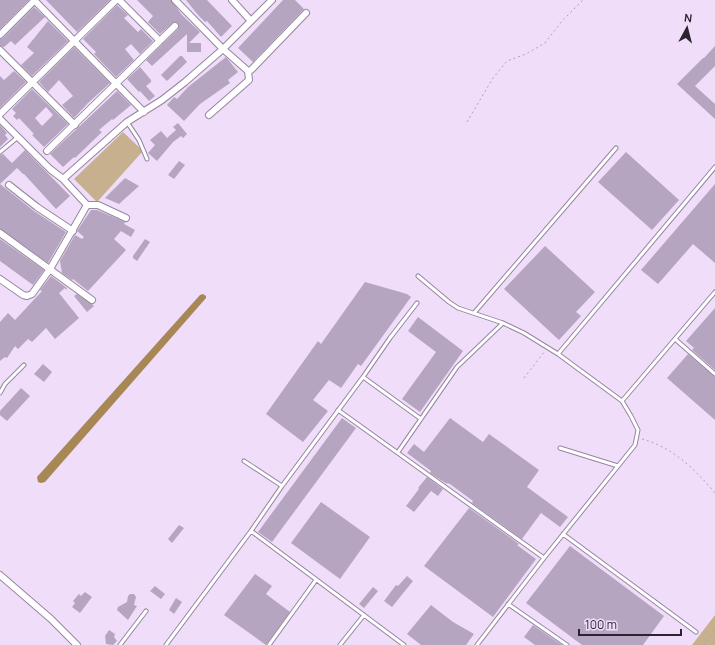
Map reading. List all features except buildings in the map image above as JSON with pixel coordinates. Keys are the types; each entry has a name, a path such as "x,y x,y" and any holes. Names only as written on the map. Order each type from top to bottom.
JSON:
{"street":[{"path":"0,35 35,0 144,112"},
{"path":"0,114 117,0 160,41"},
{"path":"175,0 248,71 249,80 209,115"},
{"path":"232,0 251,21"},
{"path":"63,179 127,122 162,100 223,48 272,0"},
{"path":"248,71 251,70 306,13"},
{"path":"47,151 175,26"},
{"path":"0,50 75,125"},
{"path":"0,119 50,169 63,179 87,205 98,205 126,218"},
{"path":"9,185 37,207 73,231"},
{"path":"0,280 23,295 27,296 32,294 50,269 87,205"},
{"path":"0,234 92,300"},
{"path":"0,575 51,619 77,645"}],"lane":[{"path":"127,122 139,140 147,159"},
{"path":"0,152 18,137"},
{"path":"474,313 616,148"},
{"path":"558,354 715,167"},
{"path":"418,276 458,308 503,323 524,333 558,354 622,401 638,430 638,438 635,445 544,558 477,645"},
{"path":"622,401 715,292"},
{"path":"166,645 417,303"},
{"path":"398,452 458,367 503,323"},
{"path":"675,338 715,374"},
{"path":"0,393 5,384 24,365"},
{"path":"363,377 421,419"},
{"path":"338,410 544,558"},
{"path":"560,448 618,466"},
{"path":"244,461 282,486"},
{"path":"251,531 404,645"},
{"path":"563,534 696,632"},
{"path":"269,645 316,580"},
{"path":"508,604 567,645"},
{"path":"120,645 146,611"},
{"path":"340,645 364,615"}],"path":[{"path":"467,122 493,78 507,61 526,54 545,42 562,21 583,0"},
{"path":"524,378 548,348"},
{"path":"638,438 654,442 673,452 695,471 715,492"},
{"path":"704,645 715,629"}],"shaded area":[{"path":"123,132 143,151 97,202 74,179"},
{"path":"203,294 206,298 45,482 38,482 37,477 200,295"},
{"path":"715,615 715,645 692,645"}]}
